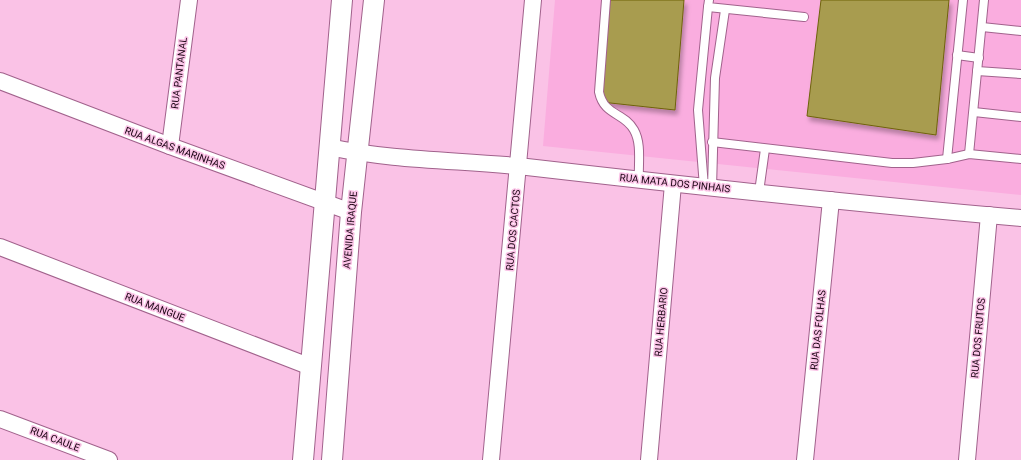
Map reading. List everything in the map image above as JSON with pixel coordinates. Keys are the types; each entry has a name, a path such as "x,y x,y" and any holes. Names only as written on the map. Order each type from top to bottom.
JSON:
{"street":[{"name":"RUA PANTANAL","path":"170,146 189,0"},
{"path":"303,460 342,0"},
{"name":"AVENIDA IRAQUE","path":"332,460 351,212 374,0"},
{"name":"RUA DOS CACTOS","path":"491,460 520,166 533,0"},
{"name":"RUA ALGAS MARINHAS","path":"0,81 170,146 351,212"},
{"name":"RUA MATA DOS PINHAIS","path":"329,147 357,153 520,166 708,188 1021,218"},
{"name":"RUA HERBARIO","path":"649,460 673,184"},
{"name":"RUA DAS FOLHAS","path":"805,460 831,200"},
{"name":"RUA DOS FRUTOS","path":"967,460 989,215"},
{"name":"RUA MANGUE","path":"0,247 311,367"},
{"name":"RUA CAULE","path":"0,419 109,460"}],"lane":[{"path":"606,0 599,92 601,102 610,111 628,123 634,130 638,143 639,180"},
{"path":"947,159 963,0"},
{"path":"969,154 984,0"},
{"path":"708,188 698,110 708,4 725,10 804,18"},
{"path":"708,188 715,78 725,10"},
{"path":"982,27 1021,32"},
{"path":"957,55 979,58"},
{"path":"978,70 1021,74"},
{"path":"974,112 1021,117"},
{"path":"712,142 892,163 913,163 947,159 969,154 1021,159"},
{"path":"759,192 765,148"}],"shaded area":[{"path":"555,0 1021,0 1021,195 543,146"}],"building":[{"path":"607,0 684,0 675,110 601,102"},
{"path":"821,0 949,0 936,135 807,116"}]}
